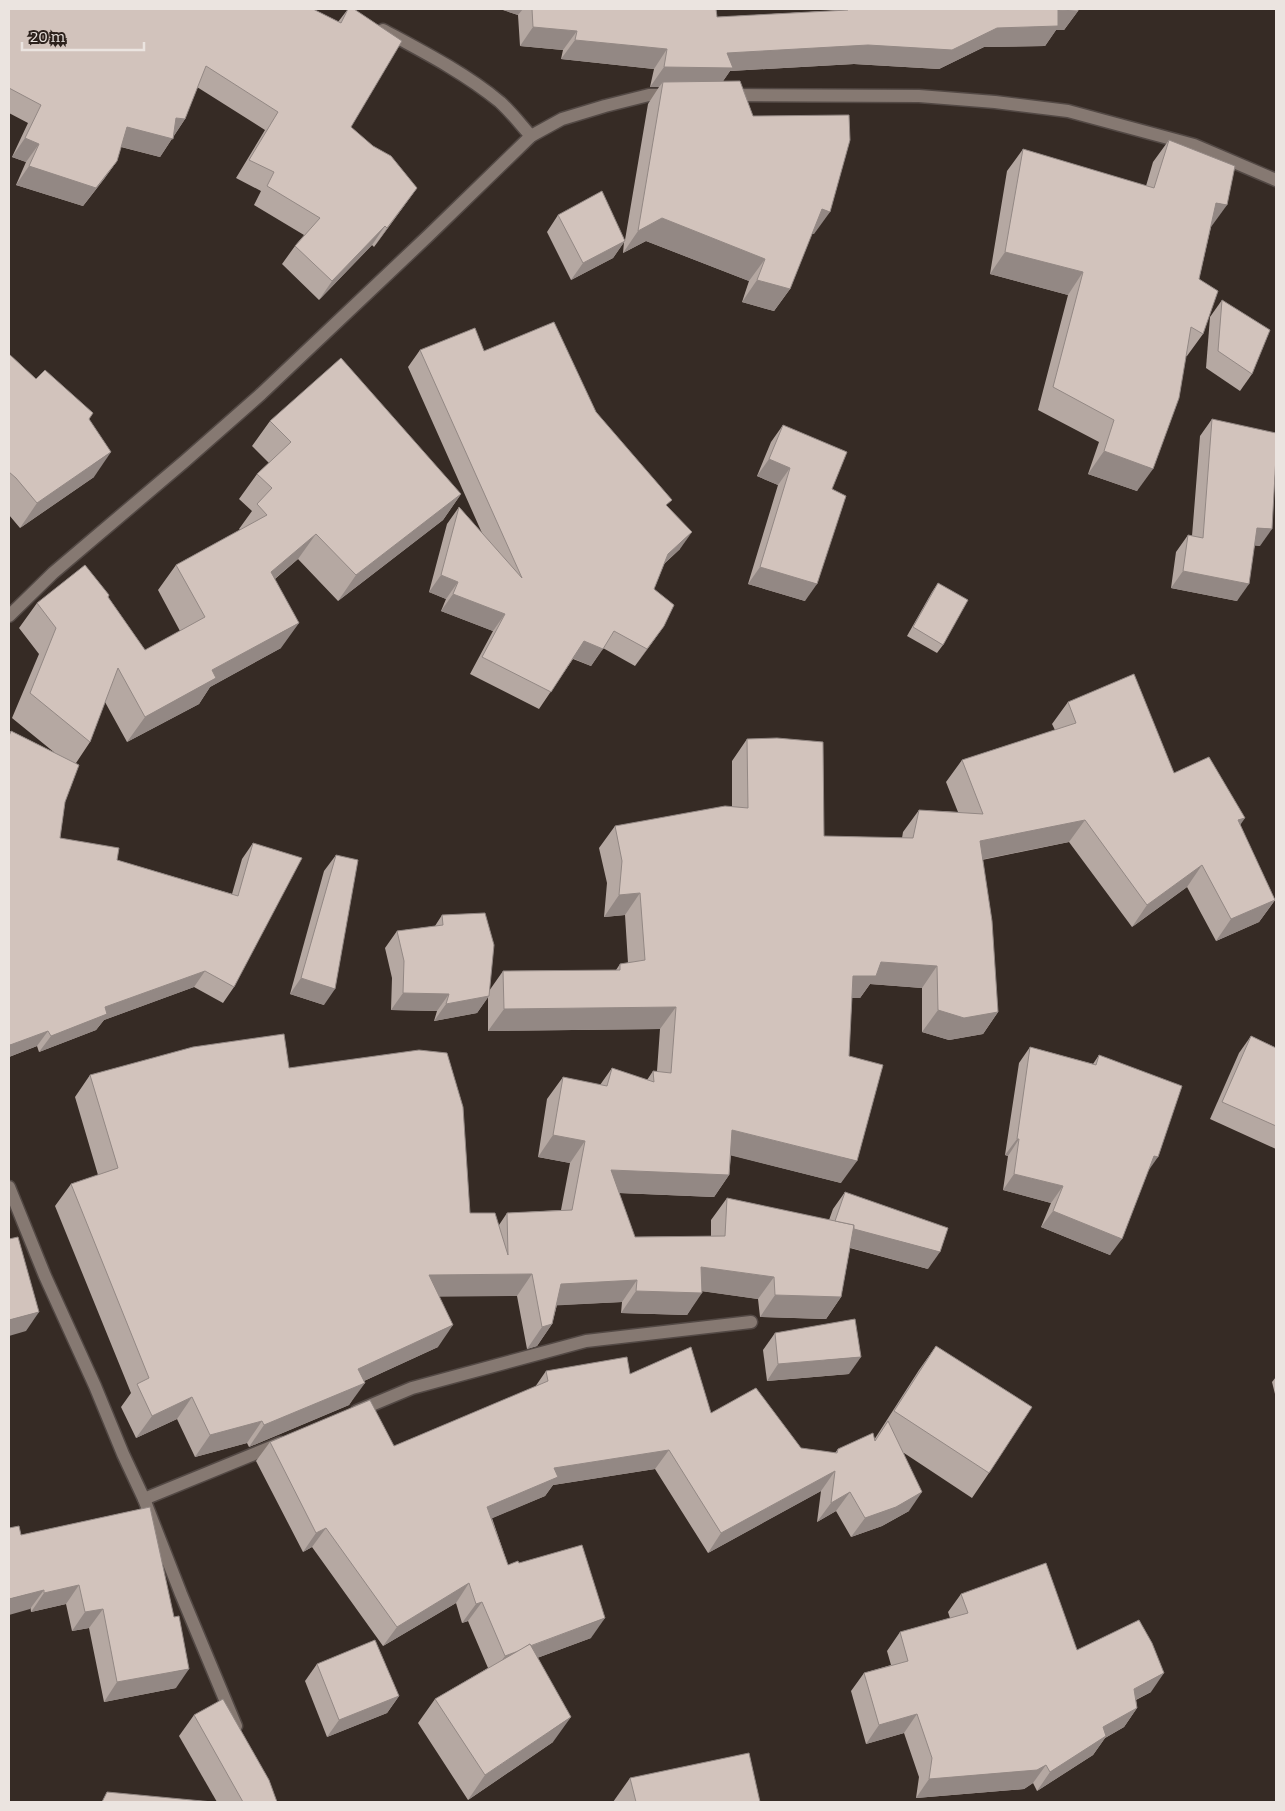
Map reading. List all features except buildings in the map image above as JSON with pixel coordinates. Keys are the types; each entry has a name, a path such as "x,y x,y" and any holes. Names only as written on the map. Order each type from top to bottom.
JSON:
{"street":[{"path":"375,26 418,49 469,81 500,103 531,136"},
{"path":"9,616 53,573 185,461 260,394 531,136 562,119 604,106 649,95 688,95"},
{"path":"717,95 919,96 996,102 1068,111 1194,145 1276,180"},
{"path":"9,1187 45,1276 96,1386 123,1454 144,1499 181,1594 242,1738"},
{"path":"350,1414 412,1388 586,1341 751,1322"},
{"path":"144,1499 296,1436"}]}
